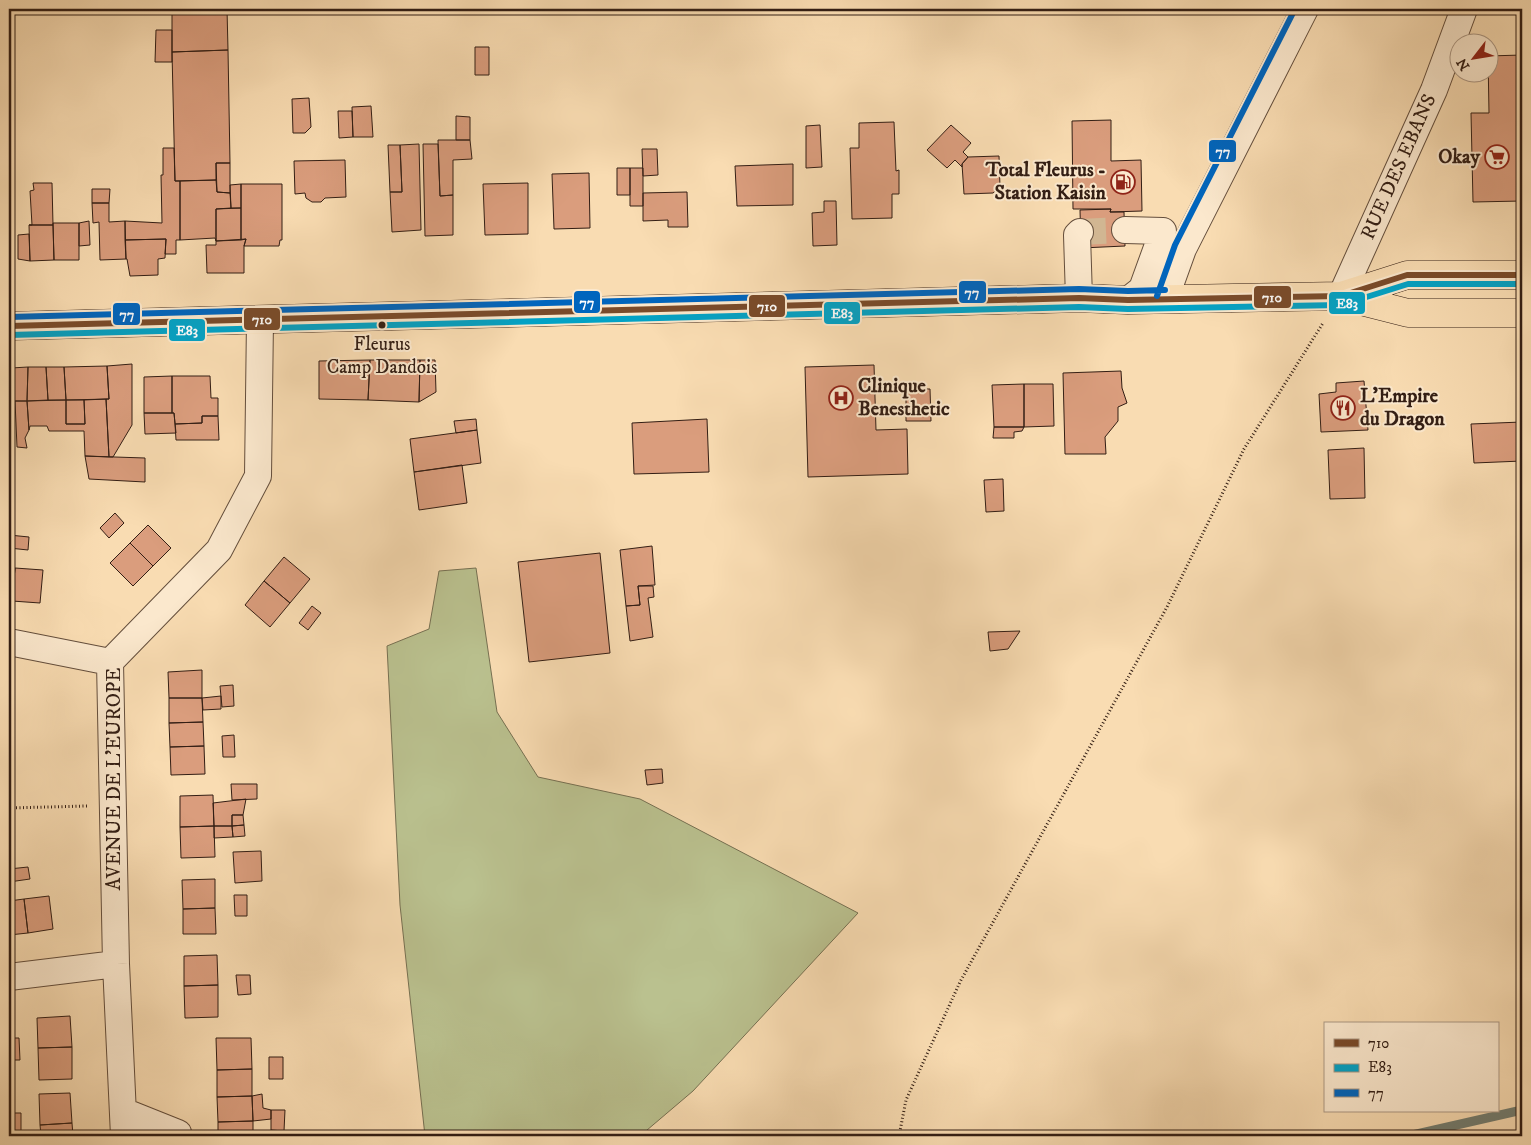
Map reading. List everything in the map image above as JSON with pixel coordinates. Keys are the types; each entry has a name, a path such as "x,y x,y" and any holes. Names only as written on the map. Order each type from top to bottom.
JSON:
{"main road":[{"path":"9,326 1079,298 1128,300 1341,296 1407,275 1522,275"},
{"path":"1341,296 1408,313 1522,313"}],"street":[{"path":"1165,298 1183,249 1305,9"},
{"name":"RUE DES EBANS","path":"1341,296 1434,90 1464,9"},
{"path":"1125,230 1163,231 1142,289 1128,300"},
{"path":"1079,298 1077,235 1080,232"},
{"name":"AVENUE DE L'EUROPE","path":"124,1136 116,964 110,662 219,550 258,476 260,320"},
{"path":"9,642 110,662"},
{"path":"9,977 116,964"},
{"path":"123,1110 178,1133 178,1136"}],"path":[{"path":"901,1136 900,1131 906,1100 960,982 1167,607 1244,449 1341,296"},
{"path":"9,808 113,806"}],"green space":[{"path":"476,568 497,712 538,777 640,799 858,913 693,1091 640,1136 425,1136 400,905 387,646 429,629 439,571"}],"building":[{"path":"172,9 227,9 228,50 172,52"},
{"path":"156,30 172,30 172,62 155,62"},
{"path":"475,47 489,47 489,75 475,75"},
{"path":"228,50 230,163 216,163 216,180 175,181 172,52"},
{"name":"Okay","path":"1522,55 1522,201 1473,202 1471,113 1489,113 1488,82 1498,82 1498,56"},
{"path":"309,98 311,127 305,133 293,133 292,99"},
{"path":"371,106 373,137 353,137 352,107"},
{"path":"338,111 352,111 353,137 339,138"},
{"path":"456,116 470,117 470,140 456,140"},
{"path":"1111,120 1111,161 1141,160 1142,211 1110,212 1111,209 1073,209 1072,121"},
{"path":"894,122 896,171 899,170 899,194 892,194 892,218 852,219 850,148 859,148 859,123"},
{"path":"820,125 822,167 806,168 806,126"},
{"path":"951,125 971,143 963,152 968,157 962,164 962,167 955,160 947,168 927,150"},
{"path":"438,140 470,140 472,159 453,160 453,195 440,196"},
{"path":"419,144 421,230 392,232 390,192 402,192 400,145"},
{"path":"423,144 438,144 440,196 453,195 453,235 425,236"},
{"path":"388,145 400,145 402,192 390,192"},
{"path":"163,148 174,148 175,181 180,181 180,240 176,240 176,254 165,254 166,239 125,240 125,221 162,223 161,175 163,175"},
{"path":"642,149 657,149 658,175 643,176"},
{"path":"999,156 1000,187 993,193 964,194 962,164 968,157"},
{"path":"345,160 346,197 325,198 321,202 312,202 306,198 305,193 295,194 294,161"},
{"path":"216,163 230,163 230,193 217,192"},
{"path":"793,164 793,205 737,206 735,166"},
{"path":"617,168 630,168 630,195 617,195"},
{"path":"630,168 643,168 643,206 630,206"},
{"path":"589,173 590,228 554,229 552,174"},
{"path":"216,180 217,192 230,193 231,208 216,209 216,241 215,238 180,240 180,181"},
{"path":"33,183 52,183 53,225 32,225 30,191 34,190"},
{"path":"528,183 528,234 485,235 483,184"},
{"path":"241,184 241,208 231,208 230,185"},
{"path":"241,184 282,184 282,240 280,240 279,246 244,246 246,239 241,240"},
{"path":"92,189 110,189 109,203 92,203"},
{"path":"687,192 688,227 668,227 668,220 643,221 643,193"},
{"path":"824,201 836,201 837,245 813,246 812,213 824,212"},
{"path":"92,203 109,203 109,222 125,221 126,259 100,260 99,222 93,223"},
{"path":"241,208 241,240 216,241 216,209"},
{"path":"1111,209 1110,212 1124,212 1125,246 1081,248 1080,210"},
{"path":"89,221 90,245 79,246 79,223"},
{"path":"53,223 79,223 79,260 54,260"},
{"path":"29,225 53,225 54,260 30,261"},
{"path":"29,234 30,261 18,259 18,235"},
{"path":"166,239 165,258 158,259 158,275 130,276 126,259 125,240"},
{"path":"246,239 244,246 244,273 207,273 206,245 216,245 216,241"},
{"path":"370,360 368,400 319,399 319,361"},
{"path":"370,360 420,360 419,402 368,400"},
{"path":"420,360 435,360 436,392 419,402"},
{"path":"132,364 132,425 113,457 109,457 106,399 109,399 107,366"},
{"name":"Clinique Benesthetic","path":"874,365 876,430 907,429 908,474 808,477 805,367"},
{"path":"107,366 109,399 66,400 64,367"},
{"path":"28,367 46,367 48,400 27,401"},
{"path":"28,367 27,401 10,401 11,368"},
{"path":"46,367 64,367 66,400 48,400"},
{"path":"1121,371 1122,388 1127,403 1118,407 1118,421 1105,437 1106,454 1065,454 1063,373"},
{"path":"172,376 210,376 211,398 218,398 218,416 202,416 202,423 175,424 174,413 172,413"},
{"path":"172,376 172,413 144,413 144,377"},
{"name":"L'Empire du Dragon","path":"1364,381 1368,430 1321,432 1319,394 1336,392 1336,383"},
{"path":"1024,384 1053,384 1054,426 1024,427"},
{"path":"1024,384 1024,427 994,427 992,385"},
{"path":"906,389 930,389 931,421 906,421"},
{"path":"106,399 109,457 85,456 84,431 49,431 47,426 30,426 29,430 27,401 66,400 66,424 85,424 84,400"},
{"path":"66,400 84,400 85,424 66,424"},
{"path":"15,401 27,401 29,430 25,438 27,448 17,447"},
{"path":"144,413 174,413 176,433 145,434"},
{"path":"202,416 218,416 219,440 176,440 175,424 202,423"},
{"path":"476,419 477,430 456,433 454,421"},
{"path":"707,419 709,472 634,474 632,423"},
{"path":"1522,422 1522,461 1474,463 1471,424"},
{"path":"994,427 1024,427 1022,431 1014,432 1014,438 993,438"},
{"path":"477,430 481,463 414,472 410,439"},
{"path":"1364,448 1365,498 1330,499 1328,450"},
{"path":"85,456 145,458 145,482 89,479"},
{"path":"462,465 467,503 419,510 414,472"},
{"path":"1003,479 1004,511 986,512 984,480"},
{"path":"115,513 124,523 109,538 100,528"},
{"path":"148,525 171,548 153,566 130,543"},
{"path":"9,535 29,537 28,550 9,548"},
{"path":"130,543 153,566 133,586 110,563"},
{"path":"652,546 655,585 638,586 640,605 626,606 620,550"},
{"path":"600,553 610,653 529,662 518,562"},
{"path":"284,557 310,579 290,603 264,581"},
{"path":"9,567 15,568 12,601 9,600"},
{"path":"15,568 43,570 40,603 12,601"},
{"path":"264,581 290,603 270,627 245,605"},
{"path":"638,586 653,586 654,597 648,598 653,637 630,641 626,606 640,605"},
{"path":"312,606 321,613 308,630 299,623"},
{"path":"1020,631 1008,649 990,651 988,632"},
{"path":"202,670 202,698 169,698 168,672"},
{"path":"233,685 234,706 222,707 220,686"},
{"path":"221,696 221,709 203,710 202,698"},
{"path":"169,698 202,698 203,722 169,723"},
{"path":"203,722 204,746 170,747 169,723"},
{"path":"234,735 235,757 223,757 222,736"},
{"path":"204,746 205,774 171,775 170,747"},
{"path":"662,769 663,783 647,785 645,770"},
{"path":"231,784 257,784 257,799 232,800"},
{"path":"213,795 214,826 180,827 180,796"},
{"path":"246,799 243,815 232,815 232,826 214,826 213,803"},
{"path":"232,815 243,815 244,825 232,826"},
{"path":"244,825 245,836 233,837 232,826"},
{"path":"214,826 215,857 181,858 180,827"},
{"path":"214,826 232,826 233,837 214,838"},
{"path":"261,851 262,881 235,883 233,852"},
{"path":"28,867 30,879 9,882 9,869"},
{"path":"215,879 215,908 183,909 182,880"},
{"path":"234,895 247,895 247,916 235,916"},
{"path":"49,896 53,929 28,933 24,899"},
{"path":"24,899 28,933 9,935 9,901"},
{"path":"215,908 216,934 183,934 183,909"},
{"path":"217,955 218,985 184,986 184,956"},
{"path":"236,975 250,975 251,994 238,995"},
{"path":"218,985 218,1017 185,1018 184,986"},
{"path":"70,1016 72,1047 38,1048 37,1018"},
{"path":"9,1038 19,1038 20,1060 9,1060"},
{"path":"216,1038 251,1038 252,1069 217,1070"},
{"path":"72,1047 72,1079 39,1080 38,1048"},
{"path":"269,1057 283,1057 283,1079 269,1079"},
{"path":"252,1069 252,1096 217,1097 217,1070"},
{"path":"70,1093 72,1123 40,1125 39,1094"},
{"path":"262,1094 263,1108 271,1110 271,1119 253,1121 252,1096"},
{"path":"252,1096 253,1121 218,1122 217,1097"},
{"path":"271,1110 285,1110 284,1131 271,1130"},
{"path":"9,1113 21,1113 21,1135 9,1135"},
{"path":"253,1121 253,1136 218,1136 218,1122"},
{"path":"72,1123 73,1136 41,1136 40,1125"}],"waterway":[{"path":"1408,1136 1522,1110"}],"tunnel":[{"path":"1080,232 1125,230"}],"transit line":[{"name":"77","path":"1157,296 1175,245 1295,9"},
{"name":"710","path":"9,326 1079,298 1128,300 1341,296 1407,275 1522,275"},
{"name":"E83","path":"9,335 1079,307 1128,309 1341,305 1408,284 1522,284"},
{"name":"77","path":"9,317 1079,289 1165,290"}],"place":[{"name":"Okay","path":"1497,157"},
{"name":"Total Fleurus - Station Kaisin","path":"1123,182"},
{"name":"Fleurus Camp Dandois","path":"382,325"},
{"name":"Clinique Benesthetic","path":"841,398"},
{"name":"L'Empire du Dragon","path":"1343,408"}]}
